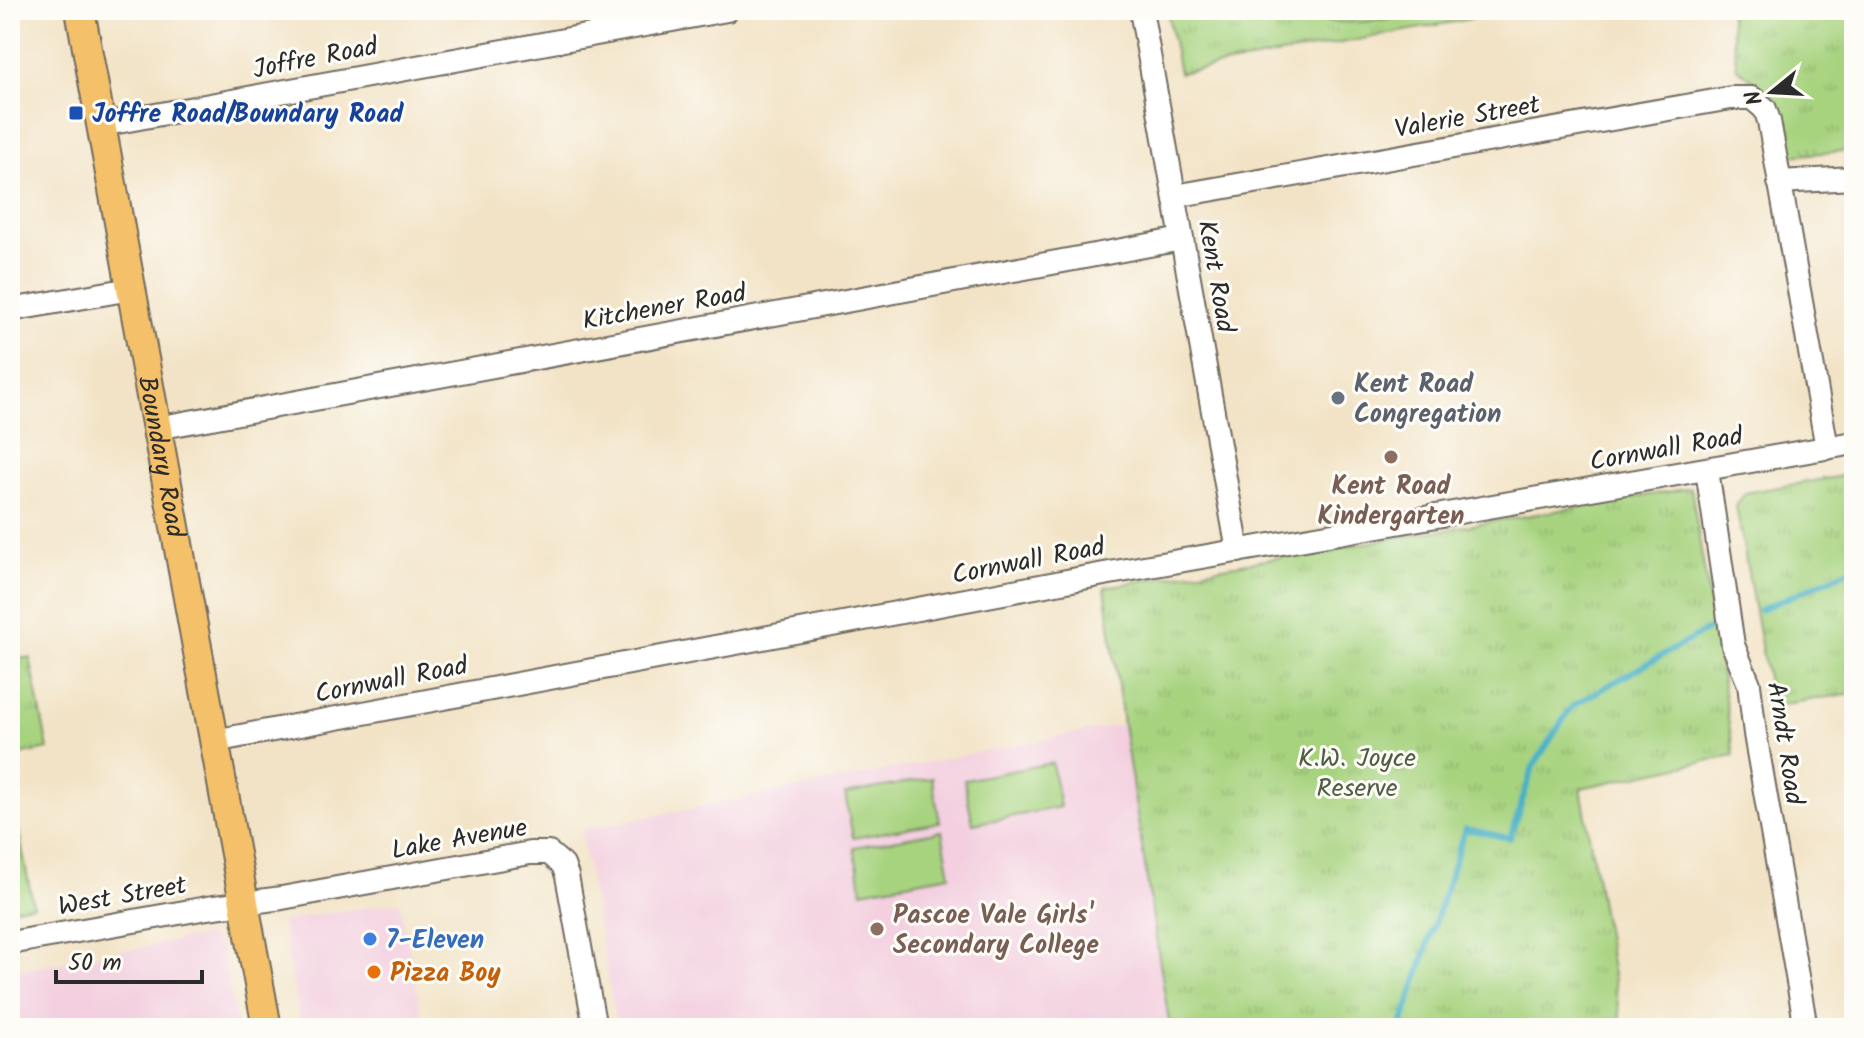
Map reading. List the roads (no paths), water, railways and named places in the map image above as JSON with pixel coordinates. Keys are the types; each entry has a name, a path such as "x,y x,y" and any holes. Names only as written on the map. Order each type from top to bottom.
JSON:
{"main road":[{"name":"Boundary Road","path":"80,10 267,1028"}],"street":[{"name":"Joffre Road","path":"101,125 727,10"},
{"name":"Kent Road","path":"1141,10 1238,551"},
{"name":"Valerie Street","path":"1175,196 1731,98 1752,98 1765,109 1779,182"},
{"path":"1827,448 1779,182 1854,178"},
{"name":"Kitchener Road","path":"157,428 1182,239"},
{"path":"10,310 131,289"},
{"name":"Cornwall Road","path":"214,741 1104,574 1854,443"},
{"name":"Arndt Road","path":"1707,470 1733,645 1749,684 1806,1028"},
{"name":"Lake Avenue","path":"244,903 530,853 549,853 563,865 567,876 595,1028"},
{"name":"West Street","path":"10,943 244,903"}],"waterway":[{"path":"1760,610 1854,568"},
{"path":"1401,1028 1465,829 1510,838 1533,767 1572,706 1709,629"}],"place":[{"name":"Joffre Road/Boundary Road","path":"76,113"},
{"name":"Kent Road Congregation","path":"1338,398"},
{"name":"Kent Road Kindergarten","path":"1391,457"},
{"name":"Pascoe Vale Girls' Secondary College","path":"877,929"},
{"name":"7-Eleven","path":"370,939"},
{"name":"Pizza Boy","path":"374,972"}],"park label":[{"name":"K.W. Joyce Reserve","path":"1357,772"}]}
